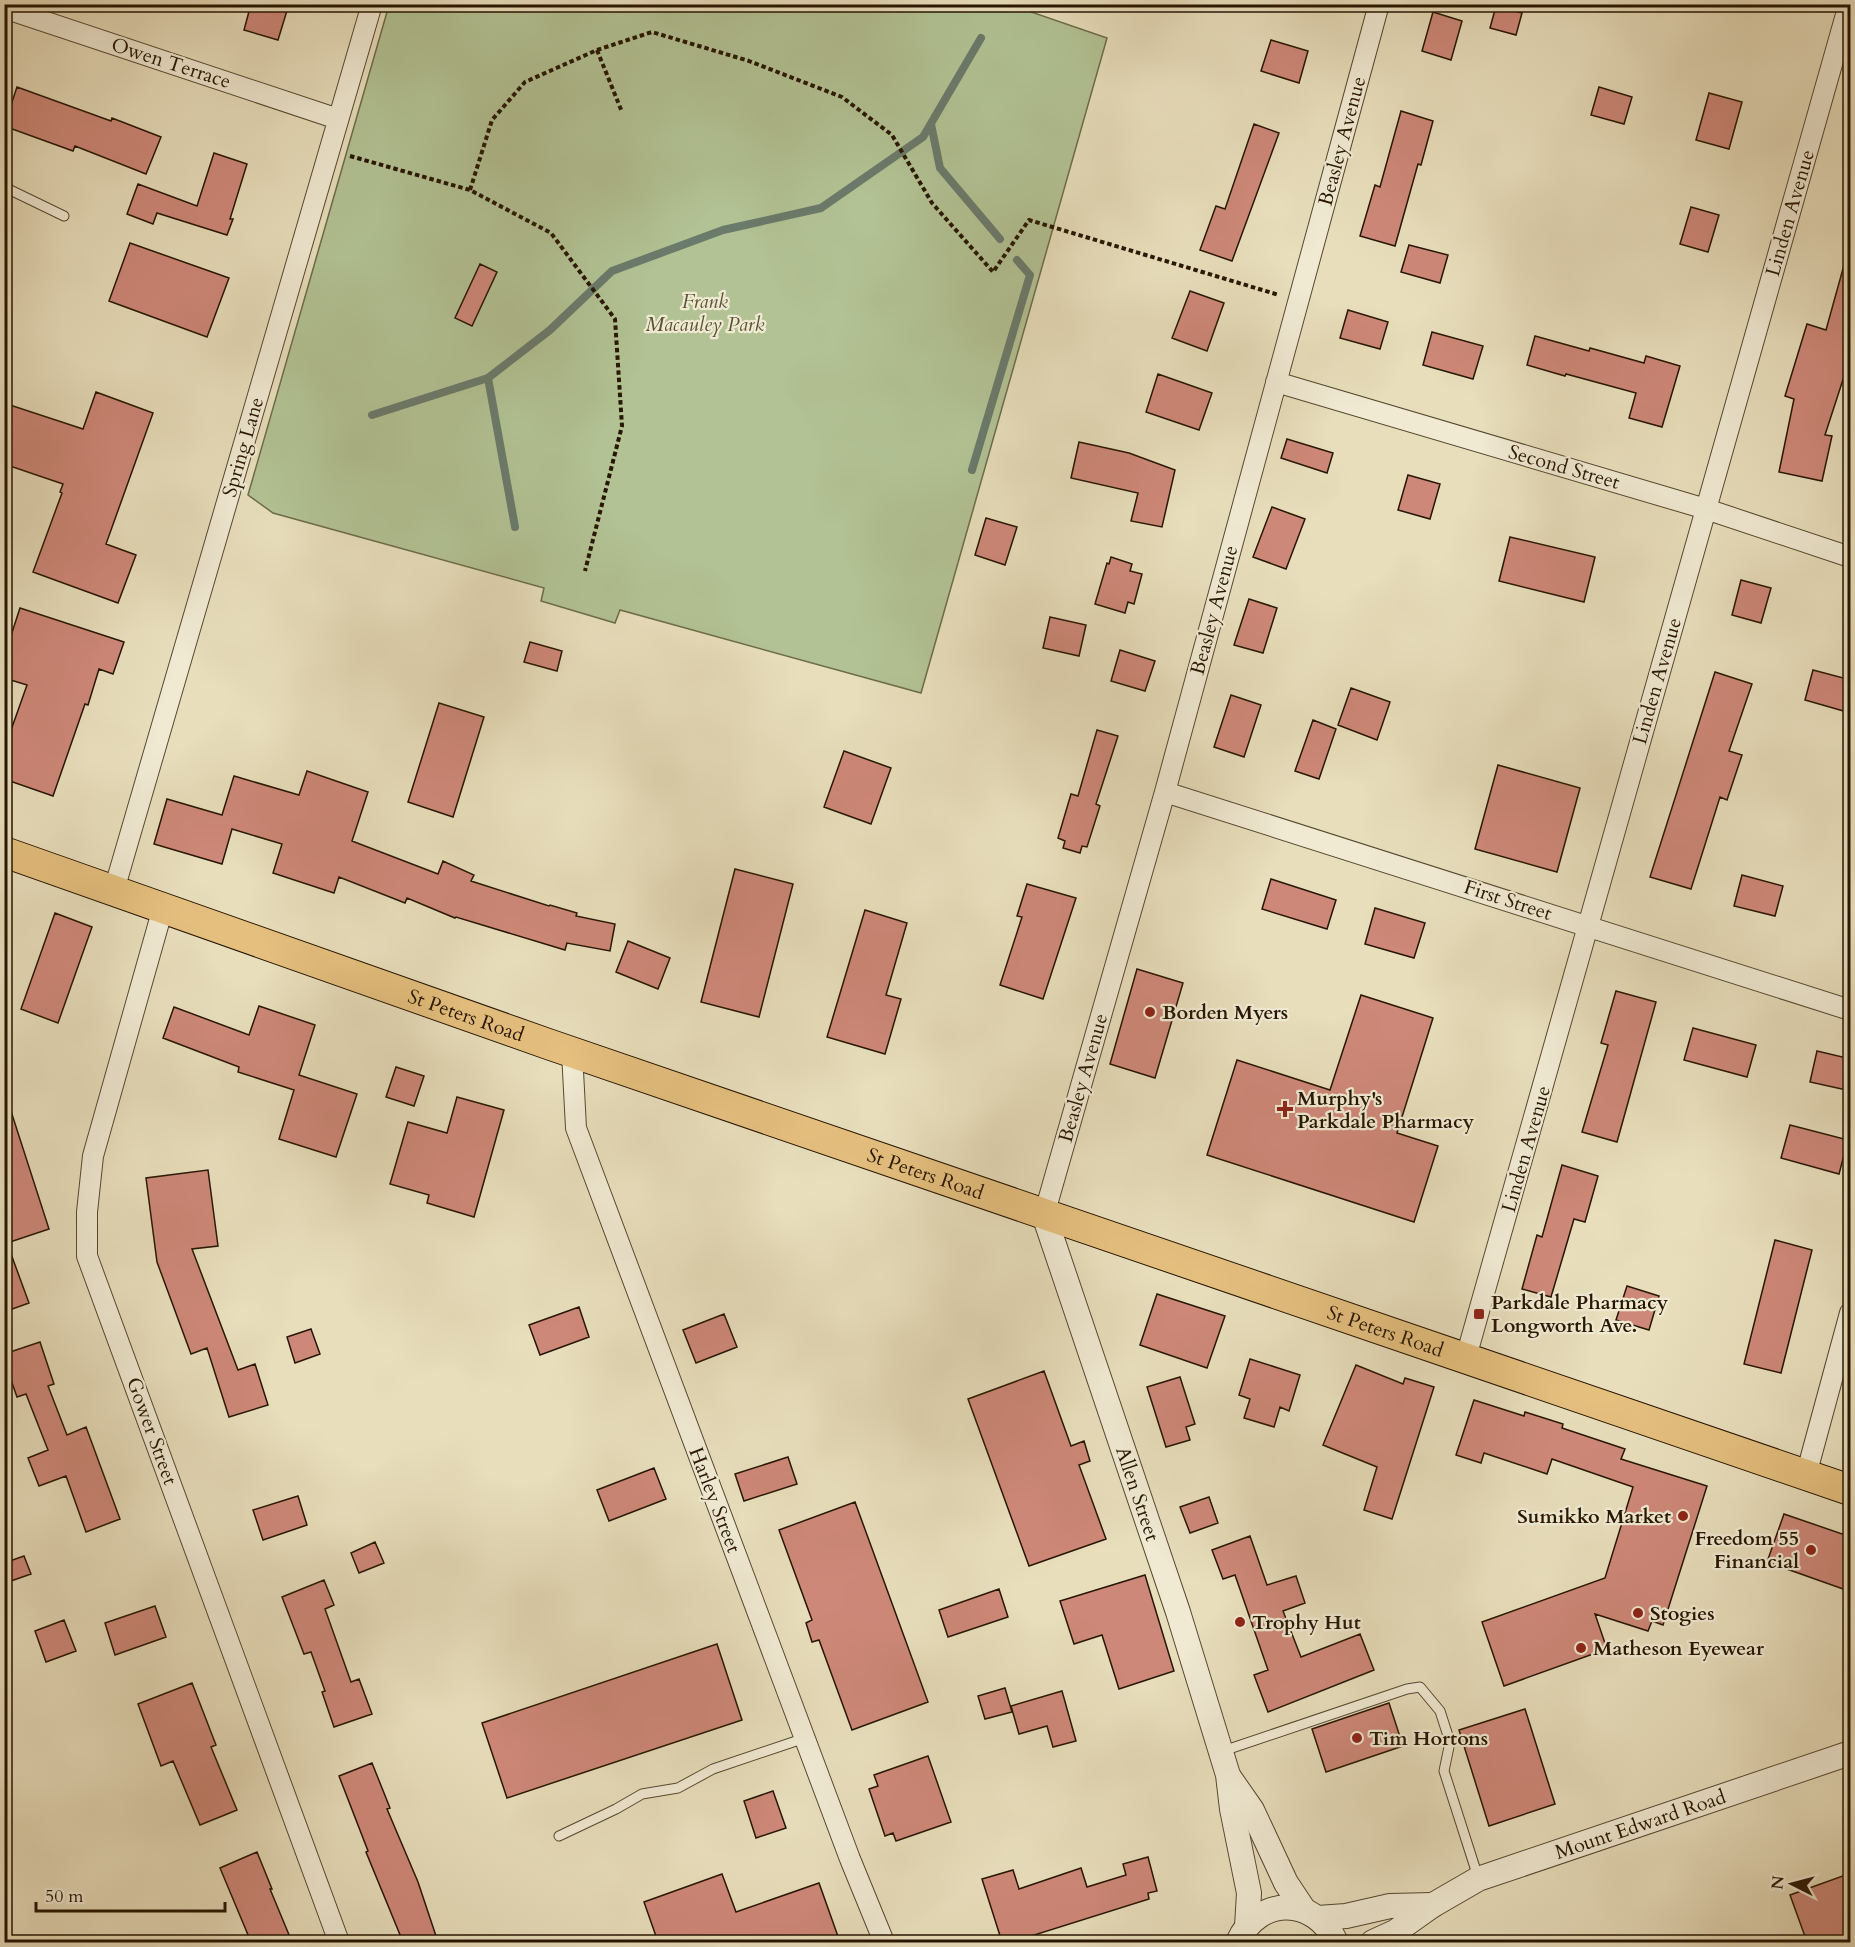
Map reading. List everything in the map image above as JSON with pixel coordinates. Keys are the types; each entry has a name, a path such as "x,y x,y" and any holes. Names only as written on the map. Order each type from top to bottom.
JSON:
{"main road":[{"name":"St Peters Road","path":"4,852 572,1052 1851,1490"}],"street":[{"name":"Spring Lane","path":"114,890 372,4"},
{"name":"Beasley Avenue","path":"1044,1215 1165,792 1379,4"},
{"name":"Linden Avenue","path":"1466,1357 1849,4"},
{"name":"Owen Terrace","path":"4,8 338,119"},
{"name":"Second Street","path":"1276,382 1706,508 1851,557"},
{"name":"First Street","path":"1165,792 1851,1010"},
{"name":"Gower Street","path":"163,908 93,1156 87,1212 87,1256 339,1942"},
{"name":"Harley Street","path":"572,1052 576,1128 850,1859 884,1942"},
{"name":"Allen Street","path":"1044,1215 1178,1612 1228,1775 1232,1809 1249,1893 1240,1936"},
{"path":"1806,1475 1851,1313"},
{"name":"Mount Edward Road","path":"1373,1942 1395,1932 1432,1905 1478,1880 1851,1753"},
{"name":"Allen Street","path":"1228,1775 1252,1810 1286,1883 1311,1914 1330,1930 1336,1942"},
{"name":"Mount Edward Road","path":"1240,1936 1259,1916 1273,1909 1289,1908 1311,1914 1346,1916 1390,1906 1432,1905"}],"lane":[{"path":"4,187 64,216"},
{"path":"1220,1752 1420,1687 1440,1712 1450,1742 1444,1771 1478,1880"},
{"path":"559,1836 642,1794 678,1788 713,1770 805,1738"}],"path":[{"path":"470,190 492,120 525,82 597,50 652,32 748,61 842,98 892,135 932,203 993,272 1029,220 1298,300"},
{"path":"597,50 622,112"},
{"path":"329,150 470,190 550,233 615,319 622,426 585,570"}],"green space":[{"name":"Frank Macauley Park","path":"809,4 821,9 823,4 1008,4 1107,38 921,693 620,610 615,623 541,601 544,588 273,513 248,495 389,5"}],"building":[{"path":"251,4 289,4 278,40 244,30"},
{"path":"1496,6 1522,13 1516,35 1490,28"},
{"path":"1433,12 1462,21 1451,60 1422,51"},
{"path":"1271,40 1308,51 1299,83 1261,71"},
{"path":"17,87 111,121 112,118 161,137 146,174 75,146 73,151 4,126"},
{"path":"1599,87 1632,97 1624,124 1591,115"},
{"path":"1709,93 1742,102 1729,149 1696,140"},
{"path":"1401,111 1433,121 1421,165 1418,164 1395,246 1360,236 1375,185 1380,187"},
{"path":"1254,124 1279,133 1232,261 1200,250 1216,206 1225,209"},
{"path":"214,153 247,164 227,235 157,213 153,224 127,214 138,184 197,206"},
{"path":"1691,207 1719,215 1708,252 1680,244"},
{"path":"130,243 229,278 207,337 109,301"},
{"path":"1409,245 1448,255 1440,283 1401,272"},
{"path":"480,264 497,272 472,326 455,318"},
{"path":"1844,265 1851,266 1851,355 1825,435 1832,436 1822,481 1779,472 1794,399 1785,396 1807,324 1826,330"},
{"path":"1190,291 1224,303 1207,351 1172,338"},
{"path":"1348,310 1388,322 1380,349 1340,338"},
{"path":"1432,332 1483,346 1473,379 1423,365"},
{"path":"1535,336 1644,363 1646,356 1680,366 1662,427 1629,418 1636,393 1527,365"},
{"path":"1158,374 1212,393 1199,430 1146,412"},
{"path":"96,392 153,413 106,544 136,555 118,603 33,572 62,493 60,492 63,484 4,464 4,403 83,429"},
{"path":"1287,439 1333,453 1327,473 1281,458"},
{"path":"1079,442 1129,453 1175,470 1162,527 1131,521 1138,493 1071,478"},
{"path":"1408,475 1440,484 1430,519 1398,510"},
{"path":"1272,507 1305,519 1286,569 1253,557"},
{"path":"986,518 1017,527 1005,565 975,555"},
{"path":"1510,537 1595,557 1584,602 1499,581"},
{"path":"1111,557 1132,564 1130,571 1142,574 1134,604 1128,602 1125,613 1095,604 1107,563 1109,564"},
{"path":"1741,580 1771,588 1761,623 1732,615"},
{"path":"1249,599 1277,608 1263,653 1234,645"},
{"path":"20,608 124,642 113,674 99,669 88,705 85,704 53,796 4,779 4,750 27,685 4,678 4,657"},
{"path":"1050,617 1086,625 1079,656 1043,648"},
{"path":"530,642 562,651 557,671 524,662"},
{"path":"1120,650 1155,661 1145,691 1111,681"},
{"path":"1813,670 1851,680 1851,698 1847,712 1805,700"},
{"path":"1715,672 1752,684 1729,751 1742,755 1727,800 1720,797 1691,889 1650,877"},
{"path":"1351,688 1390,702 1377,740 1338,725"},
{"path":"1231,695 1261,705 1244,757 1214,747"},
{"path":"439,703 484,717 453,817 408,802"},
{"path":"1313,720 1336,729 1319,779 1295,771"},
{"path":"1097,730 1118,736 1096,804 1100,806 1087,847 1082,846 1080,853 1063,848 1065,841 1058,838 1071,794 1078,796"},
{"path":"844,751 891,768 871,824 824,807"},
{"path":"1498,765 1580,788 1557,872 1475,849"},
{"path":"307,771 368,792 352,841 438,874 443,861 474,875 471,881 577,913 576,916 615,924 610,951 567,943 565,950 455,918 407,898 405,903 339,877 334,893 273,873 282,844 232,829 222,864 154,844 167,799 222,815 234,776 299,795"},
{"path":"735,869 793,884 759,1017 701,1002"},
{"path":"1742,875 1783,886 1775,916 1734,906"},
{"path":"1271,879 1336,900 1327,929 1262,909"},
{"path":"1027,884 1076,898 1043,999 1000,985 1022,917 1017,916"},
{"path":"1375,908 1425,923 1414,958 1365,944"},
{"path":"865,910 907,923 886,995 901,999 885,1054 827,1037"},
{"path":"55,913 92,927 58,1023 21,1009"},
{"path":"628,941 670,958 658,989 616,972"},
{"name":"Borden Myers","path":"1137,969 1183,983 1155,1078 1110,1064"},
{"path":"1616,991 1656,1002 1617,1142 1582,1132 1608,1045 1601,1043"},
{"name":"Murphy's Parkdale Pharmacy","path":"1361,995 1433,1018 1397,1133 1438,1146 1414,1222 1207,1155 1237,1060 1330,1090"},
{"path":"259,1006 315,1025 299,1075 357,1094 336,1157 279,1139 294,1090 238,1072 239,1067 163,1038 174,1007 249,1035"},
{"path":"1693,1028 1756,1045 1747,1077 1684,1060"},
{"path":"1817,1051 1851,1059 1851,1091 1810,1082"},
{"path":"396,1067 424,1076 414,1106 386,1097"},
{"path":"457,1097 504,1110 474,1217 427,1203 429,1195 390,1184 408,1122 447,1133"},
{"path":"9,1105 49,1229 7,1243 29,1303 4,1312 4,1106"},
{"path":"1790,1125 1848,1140 1839,1174 1781,1158"},
{"path":"1562,1165 1598,1176 1585,1222 1574,1219 1551,1297 1522,1289 1537,1235 1542,1237"},
{"path":"208,1170 218,1246 192,1249 238,1370 255,1364 268,1405 229,1417 207,1348 191,1354 157,1262 146,1178"},
{"path":"1775,1240 1812,1250 1781,1373 1744,1364"},
{"path":"1627,1286 1659,1296 1649,1330 1616,1320"},
{"path":"1157,1294 1225,1316 1207,1368 1140,1345"},
{"path":"579,1307 589,1337 540,1355 529,1325"},
{"path":"724,1314 737,1347 696,1363 683,1330"},
{"path":"311,1329 320,1354 295,1363 287,1337"},
{"path":"40,1342 54,1384 48,1386 67,1435 86,1427 120,1519 86,1532 66,1476 39,1486 28,1458 48,1450 26,1394 17,1397 4,1360 4,1354"},
{"path":"1250,1359 1300,1375 1289,1411 1280,1407 1274,1427 1244,1418 1250,1399 1239,1395"},
{"path":"1356,1365 1403,1384 1405,1378 1434,1387 1392,1519 1364,1510 1377,1467 1323,1445"},
{"path":"1044,1371 1071,1446 1084,1441 1090,1461 1079,1465 1106,1539 1029,1566 968,1399"},
{"path":"1180,1377 1195,1424 1186,1427 1190,1440 1166,1447 1147,1387"},
{"path":"1474,1400 1524,1416 1525,1412 1563,1424 1562,1428 1625,1449 1621,1459 1707,1486 1663,1625 1652,1621 1648,1631 1595,1614 1607,1649 1504,1686 1482,1622 1605,1578 1633,1487 1552,1459 1547,1474 1484,1453 1481,1463 1456,1455"},
{"path":"788,1457 797,1484 744,1501 735,1474"},
{"path":"654,1468 666,1499 609,1521 597,1490"},
{"path":"298,1496 307,1525 263,1540 253,1510"},
{"path":"1209,1497 1218,1523 1190,1533 1180,1507"},
{"path":"855,1502 928,1702 852,1730 819,1640 812,1642 806,1623 812,1620 779,1530"},
{"name":"Freedom 55 Financial","path":"1784,1514 1851,1537 1851,1577 1846,1590 1767,1562"},
{"path":"1250,1536 1267,1585 1296,1576 1305,1603 1283,1611 1301,1657 1360,1634 1374,1670 1268,1712 1254,1675 1268,1670 1235,1575 1223,1579 1212,1550"},
{"path":"375,1542 384,1563 359,1573 351,1553"},
{"path":"24,1556 31,1574 8,1582 4,1563"},
{"path":"1145,1575 1174,1671 1119,1689 1102,1635 1074,1644 1060,1601"},
{"path":"324,1580 334,1605 325,1609 351,1682 359,1679 372,1714 334,1727 322,1692 325,1691 311,1652 304,1654 282,1597"},
{"path":"999,1589 1008,1617 948,1637 939,1610"},
{"path":"155,1606 166,1637 115,1655 105,1623"},
{"path":"64,1620 76,1651 46,1662 35,1631"},
{"path":"717,1644 742,1720 507,1798 482,1723"},
{"path":"192,1683 216,1745 211,1747 237,1810 200,1825 173,1761 161,1766 138,1704"},
{"path":"1005,1688 1012,1712 985,1719 978,1696"},
{"path":"1062,1691 1076,1741 1053,1747 1047,1726 1019,1734 1011,1706"},
{"name":"Tim Hortons","path":"1389,1703 1403,1746 1326,1772 1312,1729"},
{"path":"1525,1709 1555,1804 1489,1826 1459,1730"},
{"path":"928,1756 951,1822 896,1841 893,1833 885,1836 869,1789 878,1786 874,1775"},
{"path":"372,1763 390,1808 387,1809 418,1882 438,1942 403,1942 366,1852 368,1851 339,1776"},
{"path":"773,1791 786,1828 756,1838 744,1801"},
{"path":"257,1852 292,1942 251,1942 220,1868"},
{"path":"1148,1857 1157,1891 1148,1893 1149,1899 1012,1942 1002,1942 982,1879 1013,1870 1019,1889 1081,1868 1087,1887 1126,1875 1123,1864"},
{"path":"1851,1873 1851,1942 1807,1942 1790,1895"},
{"path":"722,1874 736,1912 819,1883 840,1942 658,1942 644,1902"}],"waterway":[{"path":"515,527 488,378 550,330 612,271 723,230 821,208 923,137 981,38"},
{"path":"931,124 940,168 1000,239"},
{"path":"972,470 1030,275 1017,260"},
{"path":"372,415 488,378"}],"place":[{"name":"Borden Myers","path":"1150,1012"},
{"name":"Murphy's Parkdale Pharmacy","path":"1285,1109"},
{"name":"Parkdale Pharmacy Longworth Ave.","path":"1479,1314"},
{"name":"Sumikko Market","path":"1683,1516"},
{"name":"Freedom 55 Financial","path":"1811,1550"},
{"name":"Stogies","path":"1638,1613"},
{"name":"Trophy Hut","path":"1240,1622"},
{"name":"Matheson Eyewear","path":"1581,1648"},
{"name":"Tim Hortons","path":"1357,1738"}]}
